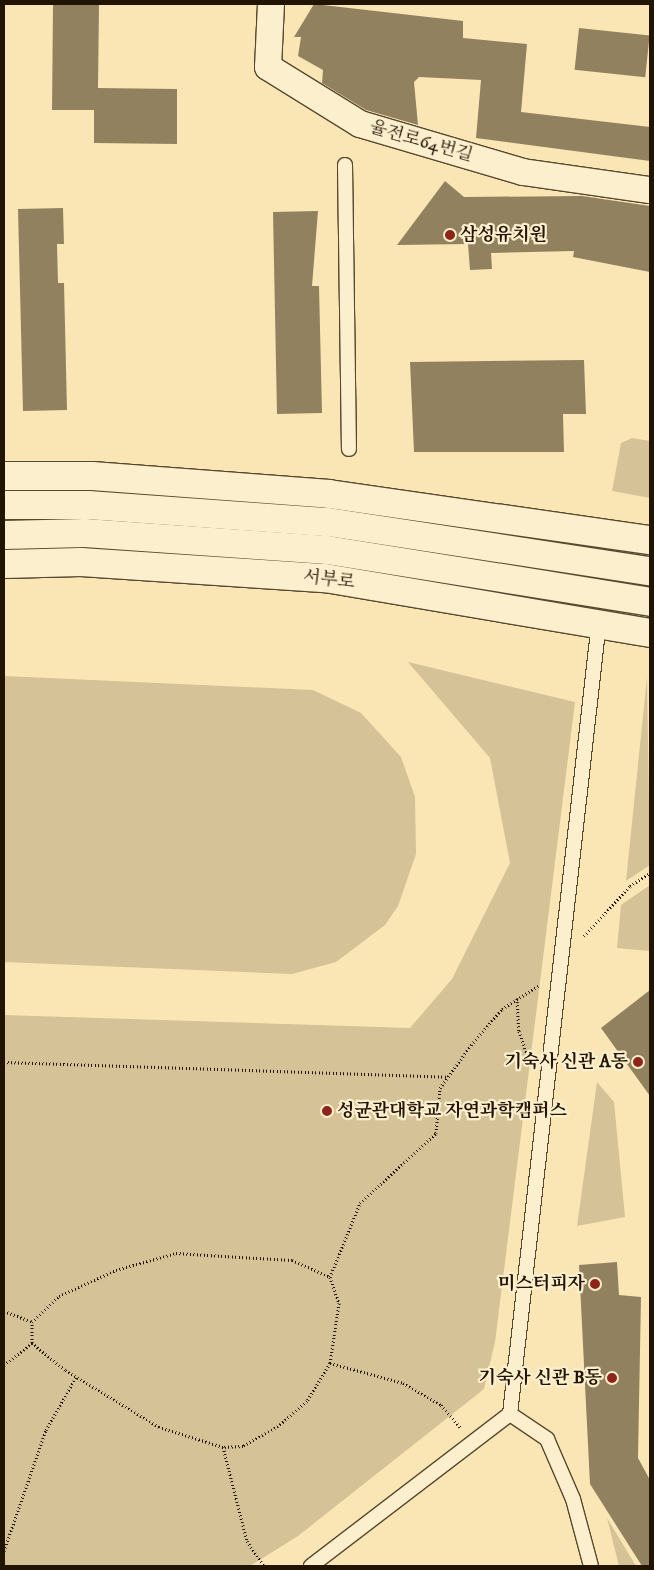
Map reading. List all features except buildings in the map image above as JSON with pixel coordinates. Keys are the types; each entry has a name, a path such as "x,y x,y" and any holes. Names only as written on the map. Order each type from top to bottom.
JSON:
{"street":[{"name":"율전로64번길","path":"271,4 268,67 360,124 524,172 650,190"},
{"path":"4,476 92,476 329,494 650,540"},
{"path":"4,506 88,505 328,522 650,571"},
{"name":"서부로","path":"4,534 85,533 327,550 650,602"},
{"name":"서부로","path":"4,564 81,562 325,578 599,622 650,633"}],"lane":[{"path":"345,165 349,449"},
{"path":"311,1566 510,1414 561,980 599,622"},
{"path":"510,1414 547,1439 573,1499 591,1566"}],"path":[{"path":"563,960 630,886 650,873"},
{"path":"32,1343 76,1377 159,1427 222,1447 243,1446 278,1426 306,1401 330,1363 340,1302 330,1277 360,1203 436,1133 440,1088 502,1009 517,997 561,980"},
{"path":"517,997 524,1049 537,1078 549,1081"},
{"path":"4,1062 448,1077"},
{"path":"32,1343 32,1322 59,1296 116,1270 176,1253 292,1260 330,1277"},
{"path":"4,1311 32,1322"},
{"path":"4,1365 32,1343"},
{"path":"330,1363 403,1384 441,1405 473,1442"},
{"path":"4,1551 46,1430 76,1377"},
{"path":"222,1447 248,1541 264,1566"}],"shaded area":[{"path":"632,438 650,441 650,498 612,491 621,443"},
{"path":"408,662 575,702 495,1342 484,1389 298,1536 250,1566 4,1566 4,1015 410,1028 452,979 510,863 490,758"},
{"path":"4,676 313,690 361,713 401,757 415,797 416,854 398,906 385,925 336,962 292,974 4,962"},
{"path":"647,677 650,865 626,881"},
{"path":"650,885 650,951 617,948 621,905"},
{"path":"597,1082 614,1102 625,1217 577,1226"},
{"path":"607,1518 636,1566 619,1566"}],"place":[{"name":"삼성유치원","path":"450,235"},
{"name":"기숙사 신관 A동","path":"638,1062"},
{"name":"성균관대학교 자연과학캠퍼스","path":"327,1111"},
{"name":"미스터피자","path":"595,1284"},
{"name":"기숙사 신관 B동","path":"612,1378"}]}
